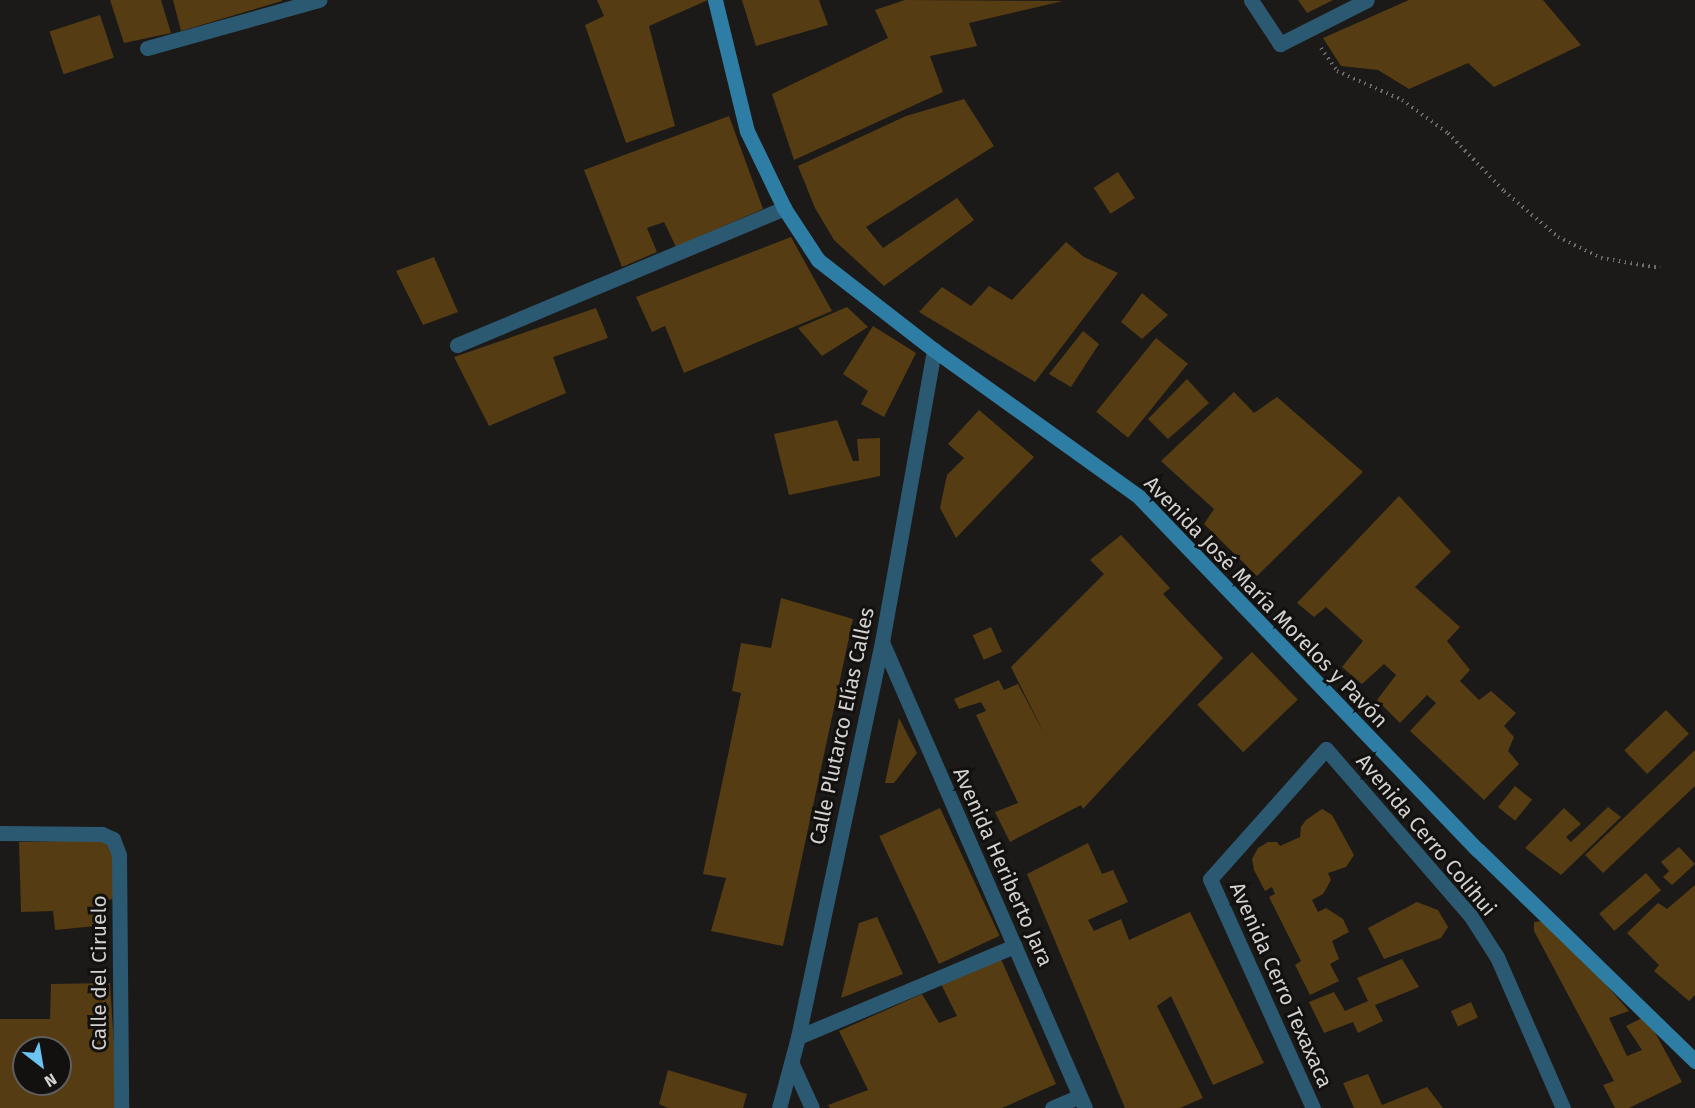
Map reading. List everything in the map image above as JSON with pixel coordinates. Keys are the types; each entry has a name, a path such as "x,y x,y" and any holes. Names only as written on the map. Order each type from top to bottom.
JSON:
{"main road":[{"name":"Avenida José María Morelos y Pavón","path":"716,0 747,131 784,208 818,260 934,350 1139,497 1478,850 1695,1061"}],"street":[{"path":"147,48 319,0"},
{"path":"1251,0 1280,44 1367,0"},
{"path":"457,345 784,208"},
{"name":"Calle Plutarco Elías Calles","path":"779,1108 798,1037 882,642 934,350"},
{"name":"Avenida Heriberto Jara","path":"882,642 1083,1102"},
{"name":"Avenida Cerro Colihui","path":"1210,879 1326,749 1470,915 1497,957 1563,1108"},
{"name":"Calle del Ciruelo","path":"0,833 102,834 112,839 119,855 121,1108"},
{"name":"Avenida Cerro Texaxaca","path":"1210,879 1313,1108"},
{"path":"798,1037 1015,946"},
{"path":"792,1064 812,1108"},
{"path":"1052,1108 1083,1102"}],"path":[{"path":"1309,30 1337,71 1402,100 1448,133 1504,191 1558,237 1600,258 1660,268"}],"building":[{"path":"110,0 161,0 171,33 124,43"},
{"path":"173,0 282,0 282,1 181,31"},
{"path":"597,0 708,0 649,26 675,126 626,143 585,25 604,16"},
{"path":"742,0 819,0 828,25 756,46"},
{"path":"905,0 1063,1 969,23 977,46 930,56 943,92 794,160 772,94 888,38 875,10"},
{"path":"1298,0 1333,0 1307,13"},
{"path":"1409,0 1543,0 1581,45 1494,87 1468,63 1409,89 1378,70 1341,66 1323,38"},
{"path":"100,15 114,58 63,74 50,31"},
{"path":"964,99 994,146 866,227 883,248 957,198 974,220 884,286 834,240 815,208 798,166 906,116"},
{"path":"729,116 763,209 676,247 664,222 647,228 657,252 622,267 584,170"},
{"path":"1118,172 1135,198 1111,214 1094,188"},
{"path":"791,237 832,311 684,373 665,326 652,332 636,297"},
{"path":"1066,242 1084,257 1118,273 1035,382 919,312 942,287 971,306 989,286 1012,300"},
{"path":"434,257 458,312 423,325 396,271"},
{"path":"1142,293 1168,315 1142,339 1121,322"},
{"path":"847,307 868,327 822,356 798,328"},
{"path":"596,308 608,338 553,357 566,393 489,426 454,357"},
{"path":"873,326 916,353 884,417 861,404 868,391 843,374"},
{"path":"1083,331 1099,344 1071,387 1049,374"},
{"path":"1156,338 1188,364 1128,438 1096,412"},
{"path":"1187,379 1209,403 1168,439 1148,419"},
{"path":"1234,392 1254,413 1277,397 1363,472 1257,576 1204,524 1214,509 1161,461"},
{"path":"979,410 1034,457 956,538 940,508 947,475 964,458 948,444"},
{"path":"837,420 853,461 859,461 857,439 880,438 880,476 789,495 774,434"},
{"path":"1399,496 1451,552 1415,587 1460,627 1447,641 1470,670 1460,681 1479,700 1491,691 1516,713 1504,726 1514,737 1508,751 1519,764 1484,800 1410,731 1436,703 1427,695 1400,723 1377,700 1396,675 1384,664 1362,684 1342,667 1363,641 1326,607 1314,617 1297,603"},
{"path":"1121,535 1170,588 1163,594 1223,658 1083,809 1081,805 1010,842 995,812 1018,803 976,715 986,711 981,702 959,709 954,699 999,680 1004,690 1018,684 1045,735 1011,667 1104,574 1090,560"},
{"path":"781,598 853,619 783,946 711,931 726,878 703,874 741,693 732,691 741,643 771,648"},
{"path":"991,627 1002,652 984,660 973,635"},
{"path":"1252,652 1298,699 1243,752 1197,705"},
{"path":"1666,710 1689,734 1647,774 1624,750"},
{"path":"899,718 917,753 894,783 885,783"},
{"path":"1695,750 1695,786 1603,873 1585,855"},
{"path":"1515,786 1532,800 1515,821 1498,807"},
{"path":"1608,807 1621,817 1561,875 1525,848 1564,808 1581,824 1566,837 1571,842"},
{"path":"940,808 1000,936 939,964 879,836"},
{"path":"1322,809 1332,815 1354,855 1346,867 1328,873 1331,880 1323,894 1312,900 1318,912 1326,908 1343,919 1349,932 1332,941 1339,959 1330,964 1339,981 1310,995 1295,965 1301,961 1269,897 1275,894 1272,887 1265,891 1254,870 1252,859 1258,848 1268,842 1277,842 1280,846 1300,837 1301,827 1306,820"},
{"path":"112,840 118,897 103,902 106,925 55,930 53,911 21,912 19,842"},
{"path":"1088,843 1102,874 1113,870 1128,902 1088,920 1094,931 1121,919 1129,940 1190,912 1264,1063 1213,1085 1171,996 1157,1006 1203,1098 1180,1108 1125,1108 1027,874"},
{"path":"1679,847 1695,864 1672,885 1663,877 1669,871 1661,862"},
{"path":"1646,873 1661,890 1614,931 1599,914"},
{"path":"1695,885 1695,995 1689,1001 1654,971 1659,965 1627,933 1658,903 1667,909"},
{"path":"1417,902 1438,910 1448,927 1441,938 1384,959 1368,928"},
{"path":"877,917 903,974 841,998 859,923"},
{"path":"1542,921 1567,940 1629,1011 1609,1018 1627,1056 1642,1050 1626,1026 1646,1016 1682,1082 1629,1108 1615,1108 1603,1085 1614,1081 1534,931 1534,922"},
{"path":"1001,959 1056,1084 1002,1108 830,1108 828,1105 868,1090 839,1031 922,994 939,1023 957,1016 941,984"},
{"path":"1402,959 1419,987 1375,1005 1383,1021 1358,1033 1353,1022 1324,1033 1309,1002 1334,992 1345,1011 1368,1001 1357,978"},
{"path":"110,983 118,1108 0,1108 0,1019 50,1019 51,984"},
{"path":"1471,1002 1478,1018 1458,1026 1451,1011"},
{"path":"668,1070 747,1094 743,1108 668,1108 659,1104"},
{"path":"1368,1074 1382,1105 1427,1087 1443,1108 1354,1108 1343,1083"}]}
